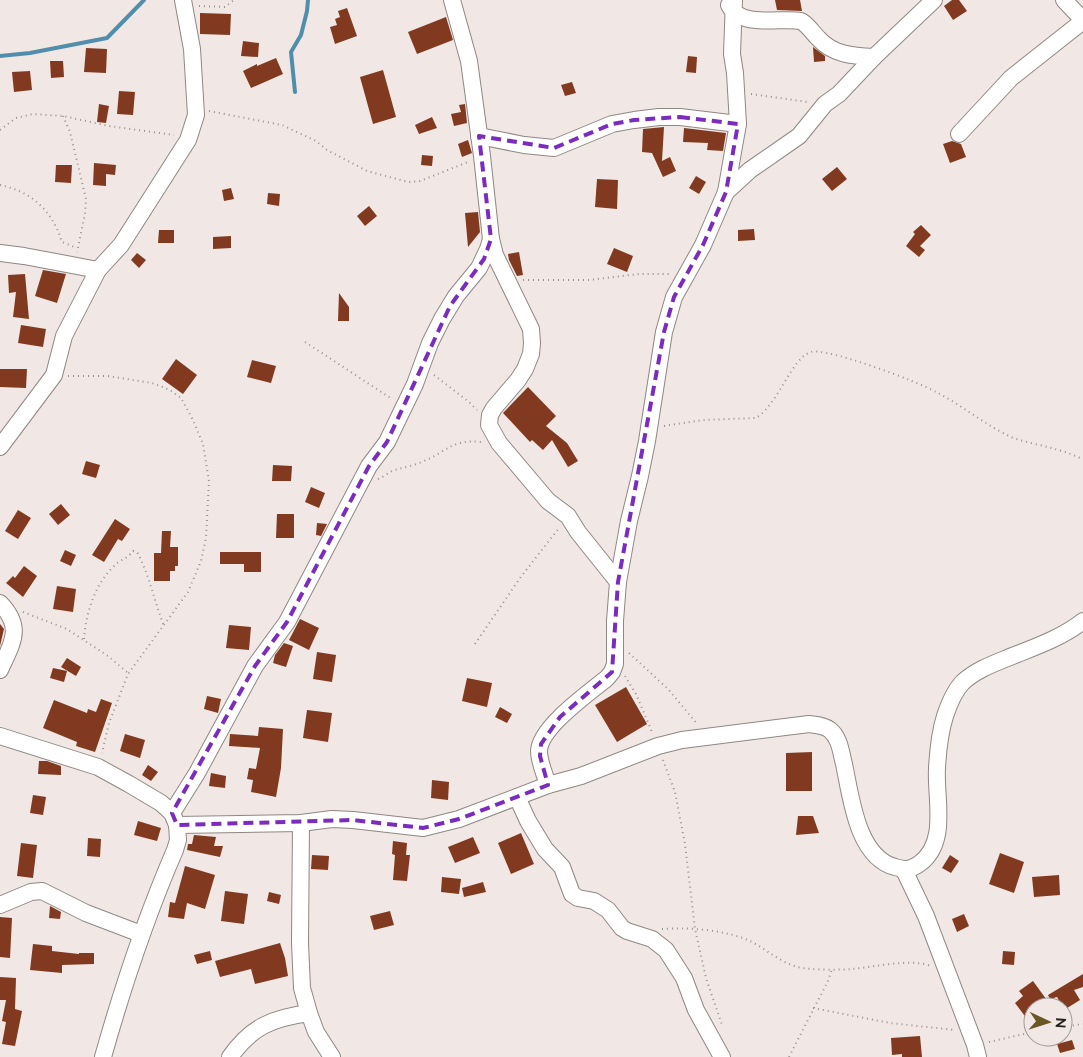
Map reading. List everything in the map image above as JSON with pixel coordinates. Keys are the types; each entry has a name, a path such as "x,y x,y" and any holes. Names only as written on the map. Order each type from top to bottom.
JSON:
{"street":[{"path":"452,0 469,61 482,156 490,239 495,256 530,329 532,343 525,369 494,408 490,415 489,425 499,443 548,501 568,516 578,532 618,582"},
{"path":"726,192 750,170 799,136 825,104 840,94 934,0"},
{"path":"959,134 1011,78 1083,21 1064,0"},
{"path":"0,447 54,376 64,336 98,270 121,245 188,140 196,115 192,49 184,3"},
{"path":"730,4 738,16 747,19 801,21 808,25 818,39 831,49 843,54 874,58"},
{"path":"548,786 540,756 541,744 560,717 607,678 615,664 615,621 618,582 649,428 664,332 674,297 703,245 726,192 738,124 730,4"},
{"path":"479,136 524,145 554,148 612,124 634,120 680,117 738,124"},
{"path":"175,819 197,773 255,666 287,622 369,466 386,442 404,407 430,343 450,306 479,268 488,249 490,239"},
{"path":"0,253 98,270"},
{"path":"0,670 11,647 15,626 1,603"},
{"path":"175,819 301,823 332,819 423,828 437,826 581,776 658,746 707,736 808,724 825,727 835,735 840,746 850,797 862,835 873,854 885,864 904,870 912,868 925,860 935,841 938,826 937,770 939,742 945,716 954,693 962,683 978,670 1048,642 1073,629 1083,621"},
{"path":"0,736 98,767 161,803 175,819 178,840 175,850 141,934 120,995 102,1057"},
{"path":"517,797 528,821 546,849 562,867 572,894 578,898 594,901 608,910 622,928 652,939 666,950 684,978 696,1010 722,1057"},
{"path":"301,823 300,943 302,988 308,1013 316,1032 332,1057"},
{"path":"904,870 926,916 975,1045"},
{"path":"0,904 31,892 42,891 86,913 141,934"},
{"path":"230,1057 242,1041 254,1030 271,1021 308,1013"}],"path":[{"path":"184,3 225,7 234,0"},
{"path":"736,92 825,104"},
{"path":"196,115 207,111 282,125 316,141 327,150 367,170 408,182 420,181 482,156"},
{"path":"0,130 16,118 26,115 64,116 108,126 172,134 188,140"},
{"path":"64,116 70,132 86,199 86,214 77,248 76,265"},
{"path":"0,185 21,191 40,205 57,228 62,242 77,248"},
{"path":"507,280 589,280 656,273 684,277"},
{"path":"305,342 404,407"},
{"path":"649,428 702,420 756,418 771,404 800,360 808,353 815,351 866,365 925,387 941,394 1011,437 1066,452 1083,459"},
{"path":"423,363 428,371 470,402 489,425"},
{"path":"54,376 108,376 162,386 170,390 181,398 193,420 203,444 209,481 206,538 201,561 188,592 128,674 109,723 98,767"},
{"path":"358,489 393,470 410,467 427,460 463,441 499,443"},
{"path":"475,644 520,578 568,516"},
{"path":"84,639 88,609 101,581 114,566 129,557 133,551 137,552 146,569 155,604 164,626"},
{"path":"1,603 55,624 84,639 108,656 128,674"},
{"path":"615,638 668,689 707,736"},
{"path":"615,664 636,694 675,792 694,905 695,929 706,978 723,1030"},
{"path":"657,929 695,929 727,934 752,942 786,963 802,968 832,969 914,962 947,971"},
{"path":"789,1057 828,981 832,969"},
{"path":"813,1008 890,1023 975,1045 1023,1034"}],"highlighted area":[{"path":"680,117 738,124 726,192 703,245 674,297 664,332 618,582 612,672 560,717 541,744 540,756 548,785 459,819 423,828 353,820 177,825 172,813 255,666 287,622 369,466 387,442 450,306 484,259 491,239 479,136 554,148 612,124 634,120"}],"building":[{"path":"775,0 800,0 802,11 777,10"},
{"path":"952,0 959,0 967,11 953,20 944,6"},
{"path":"347,8 357,36 335,44 330,27 337,25 335,19 340,17 338,11"},
{"path":"200,13 231,14 230,35 200,34"},
{"path":"446,17 453,40 417,54 408,32"},
{"path":"243,41 259,43 258,57 241,56"},
{"path":"813,47 825,56 825,61 814,62"},
{"path":"86,48 107,49 106,73 84,72"},
{"path":"688,56 697,57 696,73 686,72"},
{"path":"276,58 283,74 251,88 243,71"},
{"path":"50,61 63,61 64,77 51,78"},
{"path":"383,70 396,117 373,124 360,77"},
{"path":"30,71 32,90 14,92 12,72"},
{"path":"572,82 576,93 565,96 561,85"},
{"path":"119,91 135,92 133,115 117,114"},
{"path":"99,104 109,106 106,123 97,122"},
{"path":"465,104 467,123 454,126 451,114 461,112 459,105"},
{"path":"432,117 437,128 419,134 415,125"},
{"path":"664,127 662,161 670,157 676,171 663,177 652,153 642,152 643,129"},
{"path":"684,128 726,133 723,151 707,150 708,143 683,142"},
{"path":"468,140 472,153 462,157 458,144"},
{"path":"952,141 961,144 966,157 950,163 943,144"},
{"path":"422,155 433,156 432,166 421,165"},
{"path":"94,163 116,165 115,175 106,174 106,186 93,185"},
{"path":"56,165 72,165 71,183 55,182"},
{"path":"837,167 847,179 832,191 822,179"},
{"path":"696,176 706,182 699,194 689,188"},
{"path":"597,179 618,180 617,209 595,207"},
{"path":"231,188 234,199 224,201 222,190"},
{"path":"268,193 280,194 279,206 267,204"},
{"path":"369,206 377,216 365,226 357,216"},
{"path":"478,212 480,232 468,247 465,213"},
{"path":"921,225 931,235 920,246 925,250 919,257 906,246 915,234 913,232"},
{"path":"754,229 755,240 738,241 738,230"},
{"path":"159,230 174,230 174,243 158,243"},
{"path":"231,236 231,248 213,249 213,237"},
{"path":"614,248 633,256 627,272 607,264"},
{"path":"519,252 523,275 517,276 508,254"},
{"path":"137,253 146,260 139,268 131,260"},
{"path":"43,270 66,274 57,303 35,296"},
{"path":"25,274 29,319 13,317 16,292 9,293 8,275"},
{"path":"339,293 349,307 349,321 338,321"},
{"path":"21,325 46,329 43,347 18,343"},
{"path":"176,359 197,375 183,394 162,379"},
{"path":"252,360 276,366 271,383 247,377"},
{"path":"0,369 27,369 26,388 0,387"},
{"path":"528,387 556,416 546,426 567,443 578,461 568,467 552,440 543,450 532,440 530,442 503,413"},
{"path":"86,461 100,465 96,478 82,474"},
{"path":"273,465 292,466 291,481 272,481"},
{"path":"311,487 325,493 319,508 305,502"},
{"path":"61,504 70,515 58,525 49,514"},
{"path":"18,510 31,518 18,539 5,531"},
{"path":"277,514 294,514 294,538 276,538"},
{"path":"115,519 130,529 122,541 118,539 104,562 92,555"},
{"path":"317,523 327,524 321,536 316,535"},
{"path":"162,531 171,531 170,547 178,547 178,566 175,566 175,571 170,571 170,581 154,581 154,553 161,553"},
{"path":"65,550 76,555 71,566 60,561"},
{"path":"220,552 261,552 261,572 244,572 244,564 220,564"},
{"path":"24,566 37,576 23,597 6,583 13,576 15,578"},
{"path":"57,586 76,589 73,612 53,609"},
{"path":"300,619 319,628 309,650 289,640"},
{"path":"0,624 4,629 0,646"},
{"path":"229,625 251,627 249,650 226,648"},
{"path":"284,643 293,646 286,667 273,663 275,655"},
{"path":"317,652 336,655 332,682 313,679"},
{"path":"67,658 81,667 76,676 61,667"},
{"path":"53,668 67,671 64,682 50,678"},
{"path":"467,678 492,683 487,707 462,701"},
{"path":"626,687 647,724 617,742 595,705"},
{"path":"207,696 221,699 218,713 204,709"},
{"path":"101,699 112,703 95,752 76,746 77,742 43,728 54,700 87,713 88,709 96,712"},
{"path":"500,707 512,714 507,723 495,717"},
{"path":"307,710 332,713 328,742 303,738"},
{"path":"259,727 283,729 281,768 276,797 251,792 253,780 247,779 249,768 256,769 260,748 229,746 230,734 258,736"},
{"path":"125,734 145,740 140,758 120,751"},
{"path":"812,752 812,791 786,791 786,753"},
{"path":"39,761 47,761 61,766 61,775 38,774"},
{"path":"148,765 158,772 151,781 142,775"},
{"path":"211,773 226,776 225,788 209,786"},
{"path":"432,780 449,782 448,800 431,798"},
{"path":"33,795 46,797 43,815 30,813"},
{"path":"798,816 813,816 819,833 796,835"},
{"path":"138,821 161,828 157,841 134,835"},
{"path":"521,833 534,864 511,874 498,843"},
{"path":"194,835 216,837 214,846 223,846 220,857 187,850 188,844 192,844"},
{"path":"473,837 480,853 455,863 448,847"},
{"path":"88,838 101,839 100,857 87,856"},
{"path":"393,841 407,843 406,855 410,855 407,881 393,880 395,855 392,854"},
{"path":"21,843 37,845 33,878 17,876"},
{"path":"1000,853 1024,862 1014,893 989,884"},
{"path":"312,855 329,856 328,870 311,869"},
{"path":"950,855 959,861 951,873 942,868"},
{"path":"185,866 215,875 205,909 187,903 184,919 168,917 170,902 175,903"},
{"path":"1059,875 1060,895 1034,897 1032,877"},
{"path":"442,877 461,879 459,894 441,892"},
{"path":"483,882 486,892 464,897 462,888"},
{"path":"225,891 248,894 244,924 221,921"},
{"path":"269,892 281,895 279,904 267,901"},
{"path":"50,906 61,912 60,919 49,918"},
{"path":"390,911 394,925 374,930 370,916"},
{"path":"964,914 969,926 957,932 952,919"},
{"path":"0,917 12,918 10,958 0,957"},
{"path":"280,943 288,976 255,984 251,969 220,977 215,961"},
{"path":"33,944 52,946 52,951 79,954 94,953 94,964 62,965 62,973 30,970"},
{"path":"210,951 212,960 197,964 194,955"},
{"path":"1003,951 1015,952 1014,965 1002,964"},
{"path":"1083,974 1083,987 1074,990 1080,1000 1073,1004 1073,997 1049,997 1048,995"},
{"path":"0,977 16,978 15,1009 22,1011 15,1046 2,1044 6,1022 2,1021 6,1000 0,1000"},
{"path":"1033,981 1045,997 1023,997 1023,1014 1015,1003 1023,996 1019,991"},
{"path":"920,1036 922,1057 902,1057 902,1054 892,1055 891,1038"},
{"path":"1073,1043 1075,1049 1060,1053 1058,1047 1073,1047"}],"waterway":[{"path":"0,56 30,53 107,38 144,0"},
{"path":"295,92 291,52 301,35 308,0"}]}
